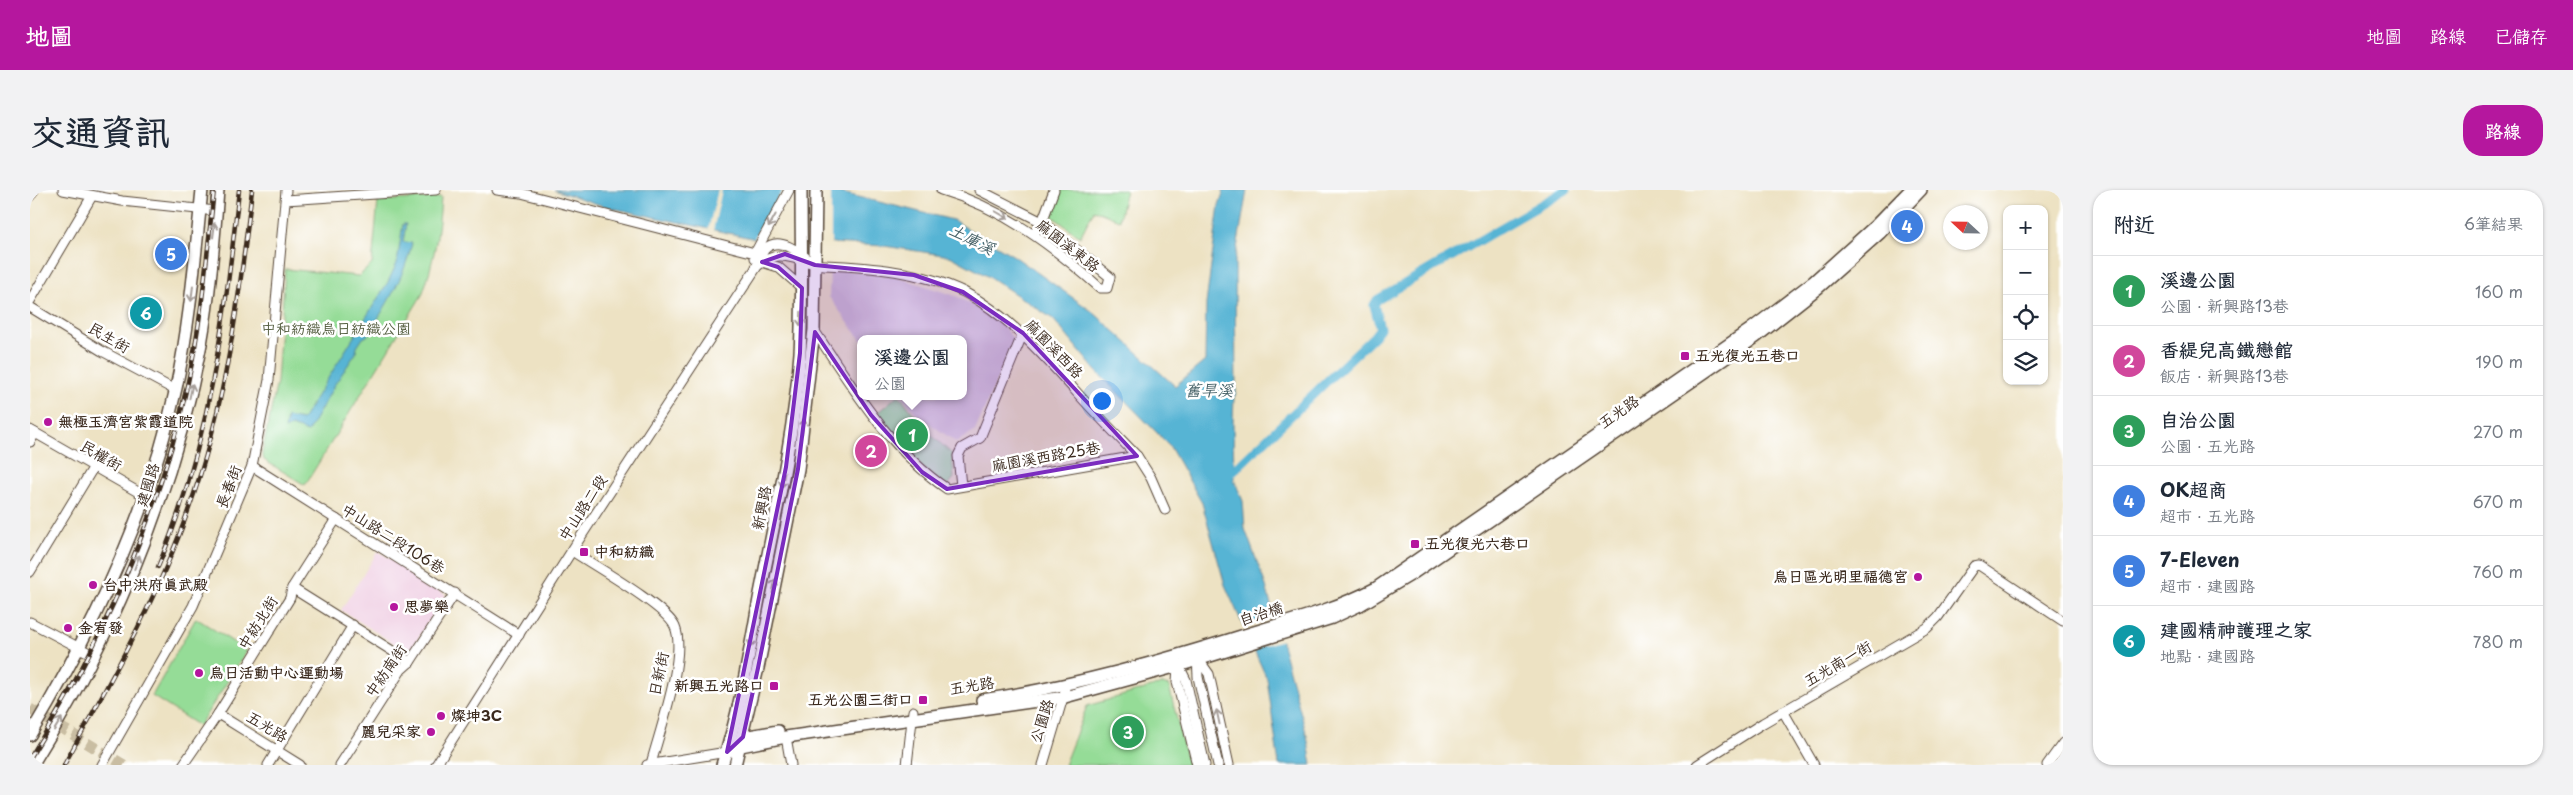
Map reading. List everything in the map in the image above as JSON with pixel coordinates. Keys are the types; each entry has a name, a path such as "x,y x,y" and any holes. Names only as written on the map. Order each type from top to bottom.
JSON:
{"main road":[{"name":"建國路","path":"30,735 80,649 111,583 144,497 176,390 192,294 202,190"},
{"name":"建國路","path":"32,765 67,710 96,656 123,597 159,504 183,421 201,342 218,190"},
{"name":"新興路","path":"722,765 727,752 744,678 786,467 800,353 802,288 801,190"},
{"name":"新興路","path":"735,765 742,741 798,469 814,330 816,190"},
{"name":"五光路","path":"1309,620 1357,598 1403,570 1751,329 1813,282 1875,226 1910,190"},
{"name":"五光路","path":"1309,620 1353,609 1388,590 1756,337 1818,288 1866,245 1921,190"},
{"name":"自治橋","path":"1225,646 1309,620"},
{"name":"五光路","path":"742,741 1066,691 1198,656 1225,646"},
{"name":"五光路","path":"742,741 786,737 913,715"},
{"path":"727,752 742,741"}],"street":[{"path":"30,196 34,190"},
{"path":"63,190 92,196 216,211"},
{"name":"長春街","path":"102,765 193,606 252,466 269,380 286,190"},
{"path":"286,200 436,190"},
{"path":"497,190 520,193 754,253"},
{"path":"754,253 789,190"},
{"name":"麻園溪東路","path":"941,190 998,212 1034,234 1064,256 1100,288 1107,288 1110,277 1042,222 980,190"},
{"path":"1034,234 1042,222 1054,190"},
{"path":"30,301 92,196"},
{"name":"中山路二段","path":"436,765 572,551 759,265 765,250 775,244 785,244 815,265"},
{"path":"754,253 759,265 778,267 802,288"},
{"name":"麻園溪西路","path":"815,265 849,266 914,275 963,292 989,307 1022,333 1137,456 1151,478 1165,510"},
{"name":"民生街","path":"30,307 102,351 176,390"},
{"name":"麻園溪西路25巷","path":"814,330 857,394"},
{"path":"961,486 958,456 962,448 980,438 1022,333"},
{"name":"麻園溪西路25巷","path":"861,400 871,415 922,472 947,490 1137,456"},
{"path":"30,442 32,432"},
{"name":"民權街","path":"32,432 159,504"},
{"name":"中山路二段106巷","path":"252,466 519,635"},
{"path":"30,572 94,468"},
{"name":"中紡北街","path":"183,765 218,714 290,598 292,588 336,519"},
{"name":"日新街","path":"572,551 663,612 675,626 679,652 649,765"},
{"name":"五光南一街","path":"1697,765 1783,711 1927,628 1938,617 1974,566 1979,565 2063,621"},
{"path":"292,588 354,625 410,662"},
{"name":"中紡南街","path":"340,765 402,670 410,662 455,594"},
{"path":"30,622 96,656"},
{"path":"268,765 354,625"},
{"path":"1198,656 1198,677 1218,765"},
{"path":"1198,656 1208,674 1229,765"},
{"path":"1176,662 1177,682 1197,765"},
{"path":"1176,662 1186,680 1205,765"},
{"name":"公園路","path":"1042,765 1066,691"},
{"path":"1783,711 1814,765"},
{"name":"五光路","path":"218,714 300,765"},
{"path":"907,765 913,715"},
{"path":"786,737 791,765"},
{"path":"2046,765 2063,743"},
{"path":"649,765 727,752"},
{"path":"2060,765 2063,761"}],"highlighted area":[{"path":"785,254 815,265 914,275 963,292 1023,333 1137,456 947,489 922,472 871,415 815,332 798,469 758,668 743,737 727,752 786,467 800,353 802,288 778,267 762,262"}],"shaded area":[{"path":"830,268 897,277 956,296 999,320 1014,340 975,431 956,442 917,415 905,400 967,400 967,335 857,335 829,297"},
{"name":"思夢樂","path":"378,551 446,595 409,653 341,610"}],"green space":[{"path":"1060,190 1126,190 1119,220 1094,210 1080,237 1052,216"},
{"name":"中和紡織烏日紡織公園","path":"441,197 435,247 422,295 305,485 264,460 262,453 277,382 285,269 359,276 372,264 378,201"},
{"path":"892,400 903,400 925,429 952,454 954,478 947,486 928,474 876,414"},
{"name":"烏日活動中心運動場","path":"196,618 247,651 199,726 152,696"},
{"path":"1162,684 1169,686 1188,765 1064,765 1087,706"}],"water":[{"path":"554,190 830,190 953,220 1014,256 1093,312 1175,386 1205,361 1206,304 1219,205 1224,190 1247,190 1235,260 1236,394 1234,397 1233,422 1234,479 1243,501 1245,529 1266,586 1307,736 1312,765 1279,765 1267,679 1225,585 1202,503 1169,445 1095,370 1053,319 991,278 950,256 884,246 756,239 607,207"},
{"path":"403,224 406,224 403,242 412,243 399,280 387,303 367,336 363,338 357,347 356,353 335,384 308,432 291,426 285,429 287,417 302,420 388,282 397,263"}],"pier":[{"path":"718,190 722,190 713,231 708,230"},
{"path":"783,190 831,190 831,245 794,244 754,238"},
{"path":"1277,616 1283,640 1251,649 1240,626"}],"waterway":[{"path":"1225,479 1374,336 1380,328 1374,305 1377,300 1566,190"}],"tunnel":[{"path":"30,709 124,765"}],"railway":[{"path":"30,758 70,690 100,632 131,563 158,491 179,419 193,358 204,286 214,190"},
{"path":"158,567 176,521 203,428 220,335 239,190"},
{"path":"64,765 115,672 162,577 176,544 201,472 222,392 242,272 252,190"}],"place":[{"name":"OK超商","path":"1907,226"},
{"name":"7-Eleven","path":"171,254"},
{"name":"建國精神護理之家","path":"146,313"},
{"name":"五光復光五巷口","path":"1685,356"},
{"name":"無極玉濟宮紫霞道院","path":"48,422"},
{"name":"溪邊公園","path":"912,435"},
{"name":"香緹兒高鐵戀館","path":"871,451"},
{"name":"五光復光六巷口","path":"1415,544"},
{"name":"中和紡織","path":"584,552"},
{"name":"烏日區光明里福德宮","path":"1918,577"},
{"name":"台中洪府真武殿","path":"93,585"},
{"name":"思夢樂","path":"394,607"},
{"name":"金宥發","path":"68,628"},
{"name":"烏日活動中心運動場","path":"199,673"},
{"name":"新興五光路口","path":"774,686"},
{"name":"五光公園三街口","path":"923,700"},
{"name":"燦坤3C","path":"441,716"},
{"name":"麗兒采家","path":"431,732"},
{"name":"自治公園","path":"1128,732"}],"water label":[{"name":"土庫溪","path":"972,239"},
{"name":"舊旱溪","path":"1209,390"}]}
